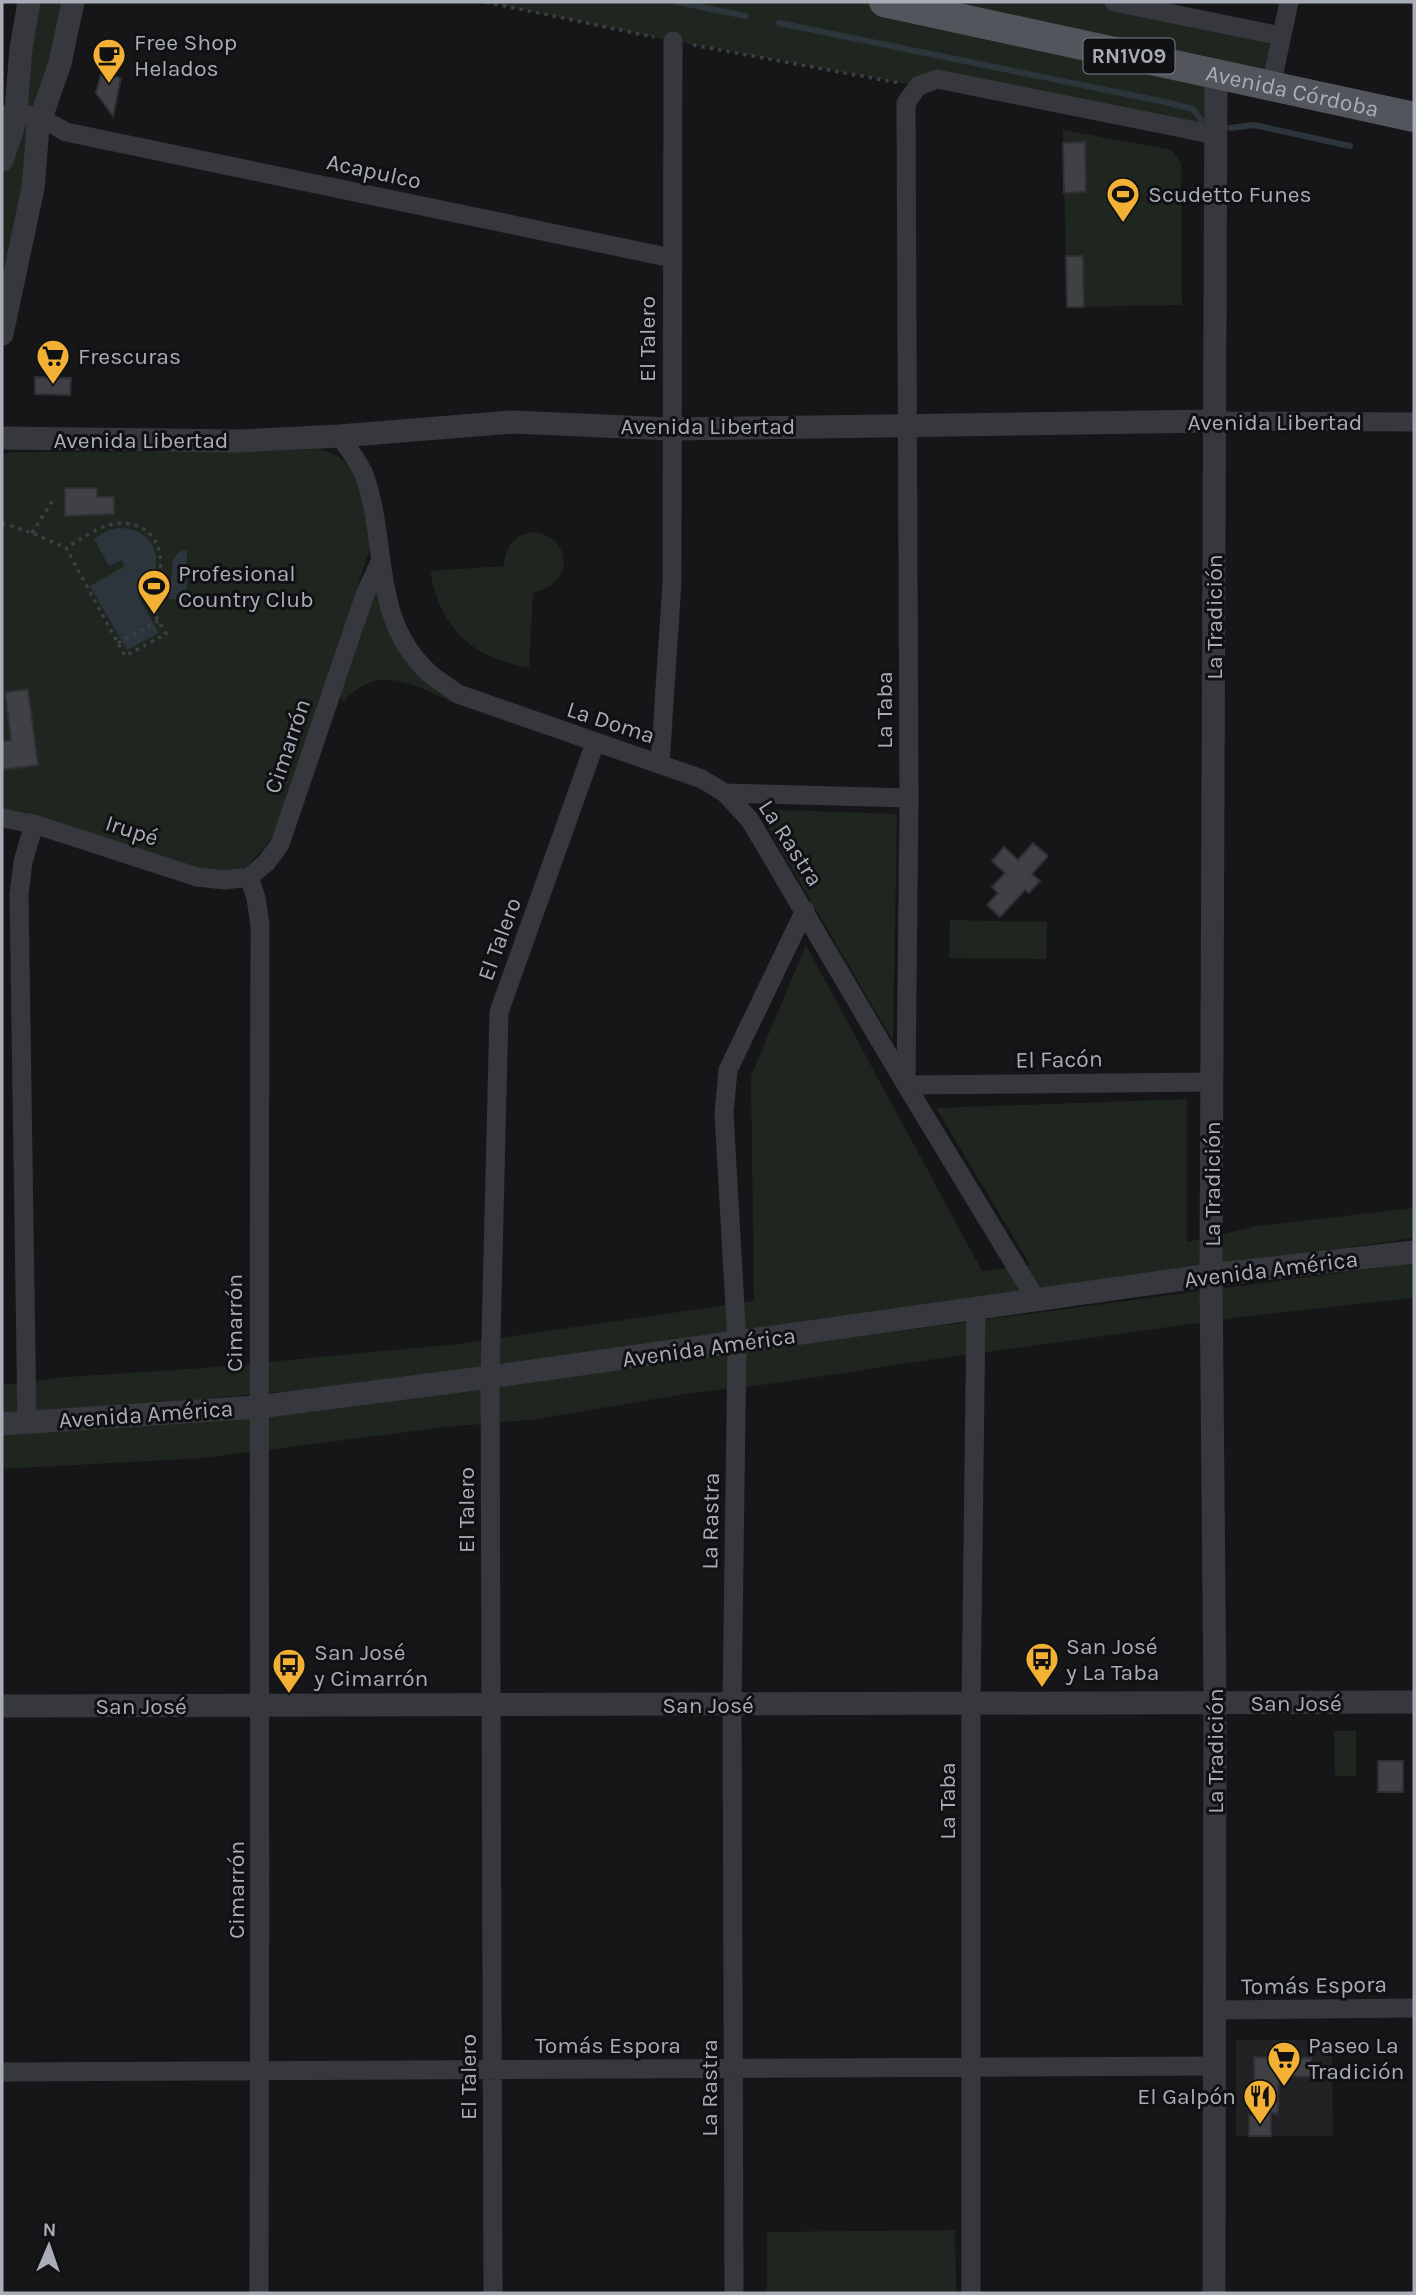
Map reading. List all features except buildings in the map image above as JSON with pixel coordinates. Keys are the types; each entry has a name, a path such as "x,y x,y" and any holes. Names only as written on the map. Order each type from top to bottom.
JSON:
{"main road":[{"name":"Avenida Córdoba","path":"884,2 1414,117"}],"street":[{"path":"2,160 29,2"},
{"path":"2,334 33,188 40,127 60,63 73,2"},
{"path":"1114,2 1281,36"},
{"path":"1271,86 1289,2"},
{"name":"El Talero","path":"660,764 672,583 673,41"},
{"name":"La Tradición","path":"1214,2293 1215,1703 1211,1275 1216,74"},
{"path":"918,86 937,79 957,81 1216,135"},
{"name":"La Taba","path":"906,1085 906,103 918,86"},
{"name":"Acapulco","path":"8,120 672,258"},
{"name":"Avenida Libertad","path":"2,438 226,441 340,436 512,422 671,429 1215,421 1414,422"},
{"path":"340,436 364,474 374,508 381,561"},
{"name":"La Doma","path":"381,561 386,598 401,638 427,671 457,694 702,779 725,793 908,799"},
{"name":"Cimarrón","path":"259,2293 260,925 256,898 249,877 266,863 280,844 365,594 381,561"},
{"name":"El Talero","path":"493,2293 490,1377 499,1012 595,743"},
{"name":"La Rastra","path":"725,793 750,820 805,910 728,1070 724,1113 737,1342 732,1704 734,2293"},
{"name":"Irupé","path":"2,818 34,824 197,877 225,880 249,877"},
{"path":"27,1422 19,894 23,862 34,824"},
{"path":"805,910 906,1085 1037,1301"},
{"name":"El Facón","path":"906,1085 1212,1082"},
{"name":"Avenida América","path":"2,1424 258,1407 976,1310 1211,1275 1414,1252"},
{"name":"La Taba","path":"971,2293 971,1704 976,1310"},
{"name":"San José","path":"2,1706 1414,1702"},
{"name":"Tomás Espora","path":"1214,2010 1414,2008"},
{"name":"Tomás Espora","path":"2,2072 1214,2066"}],"path":[{"path":"486,2 633,33"},
{"path":"701,46 918,86"},
{"path":"32,533 54,500"},
{"path":"2,523 65,548 125,656 166,634 145,597 152,590 162,566 158,542 149,534 137,526 111,524 65,548"},
{"path":"118,643 158,621"}],"shaded area":[{"path":"29,2 73,2 2,334 2,160"},
{"path":"486,2 1114,2 1281,36 1271,86 1216,74 1216,135 957,81 918,86 673,41"},
{"name":"Scudetto Funes","path":"1063,130 1172,150 1181,163 1182,305 1067,307"},
{"name":"Profesional Country Club","path":"321,449 338,456 355,473 364,490 370,549 274,834 264,848 246,867 221,873 191,868 25,812 2,809 2,455 12,452 249,452"},
{"path":"119,528 144,535 156,553 154,576 138,596 159,633 127,650 90,586 125,566 122,560 109,566 94,539 108,530"},
{"path":"535,532 548,536 557,544 564,563 555,582 546,589 533,592 529,667 491,657 462,637 442,609 430,571 504,566 506,553 512,542 522,535"},
{"path":"182,550 187,550 187,599 169,599 173,559"},
{"path":"373,591 379,593 424,680 454,703 411,684 384,680 370,682 344,701 338,696 362,633"},
{"path":"757,809 897,814 893,1041"},
{"path":"950,920 1047,922 1046,959 949,958"},
{"path":"806,945 982,1271 1030,1265 936,1108 1187,1099 1187,1242 1257,1226 1414,1208 1414,1238 371,1384 111,1407 2,1413 2,1385 66,1377 205,1368 458,1344 754,1301 751,1076"},
{"path":"1414,1263 1414,1298 1249,1316 936,1359 691,1393 530,1420 446,1427 203,1458 2,1469 2,1432 718,1355"},
{"path":"1334,1731 1356,1731 1356,1776 1335,1776"},
{"name":"Paseo La Tradición","path":"1236,2040 1332,2040 1333,2136 1236,2136"},
{"path":"955,2230 956,2293 767,2293 767,2232"}],"waterway":[{"path":"677,2 746,16"},
{"path":"779,23 1165,102 1193,109 1201,120"},
{"path":"1230,128 1254,125 1350,146"}],"place":[{"name":"Free Shop Helados","path":"109,85"},
{"name":"Scudetto Funes","path":"1123,224"},
{"name":"Frescuras","path":"53,386"},
{"name":"Profesional Country Club","path":"154,616"},
{"name":"San José y La Taba","path":"1042,1689"},
{"name":"San José y Cimarrón","path":"289,1695"},
{"name":"Paseo La Tradición","path":"1284,2088"},
{"name":"El Galpón","path":"1260,2126"}]}
